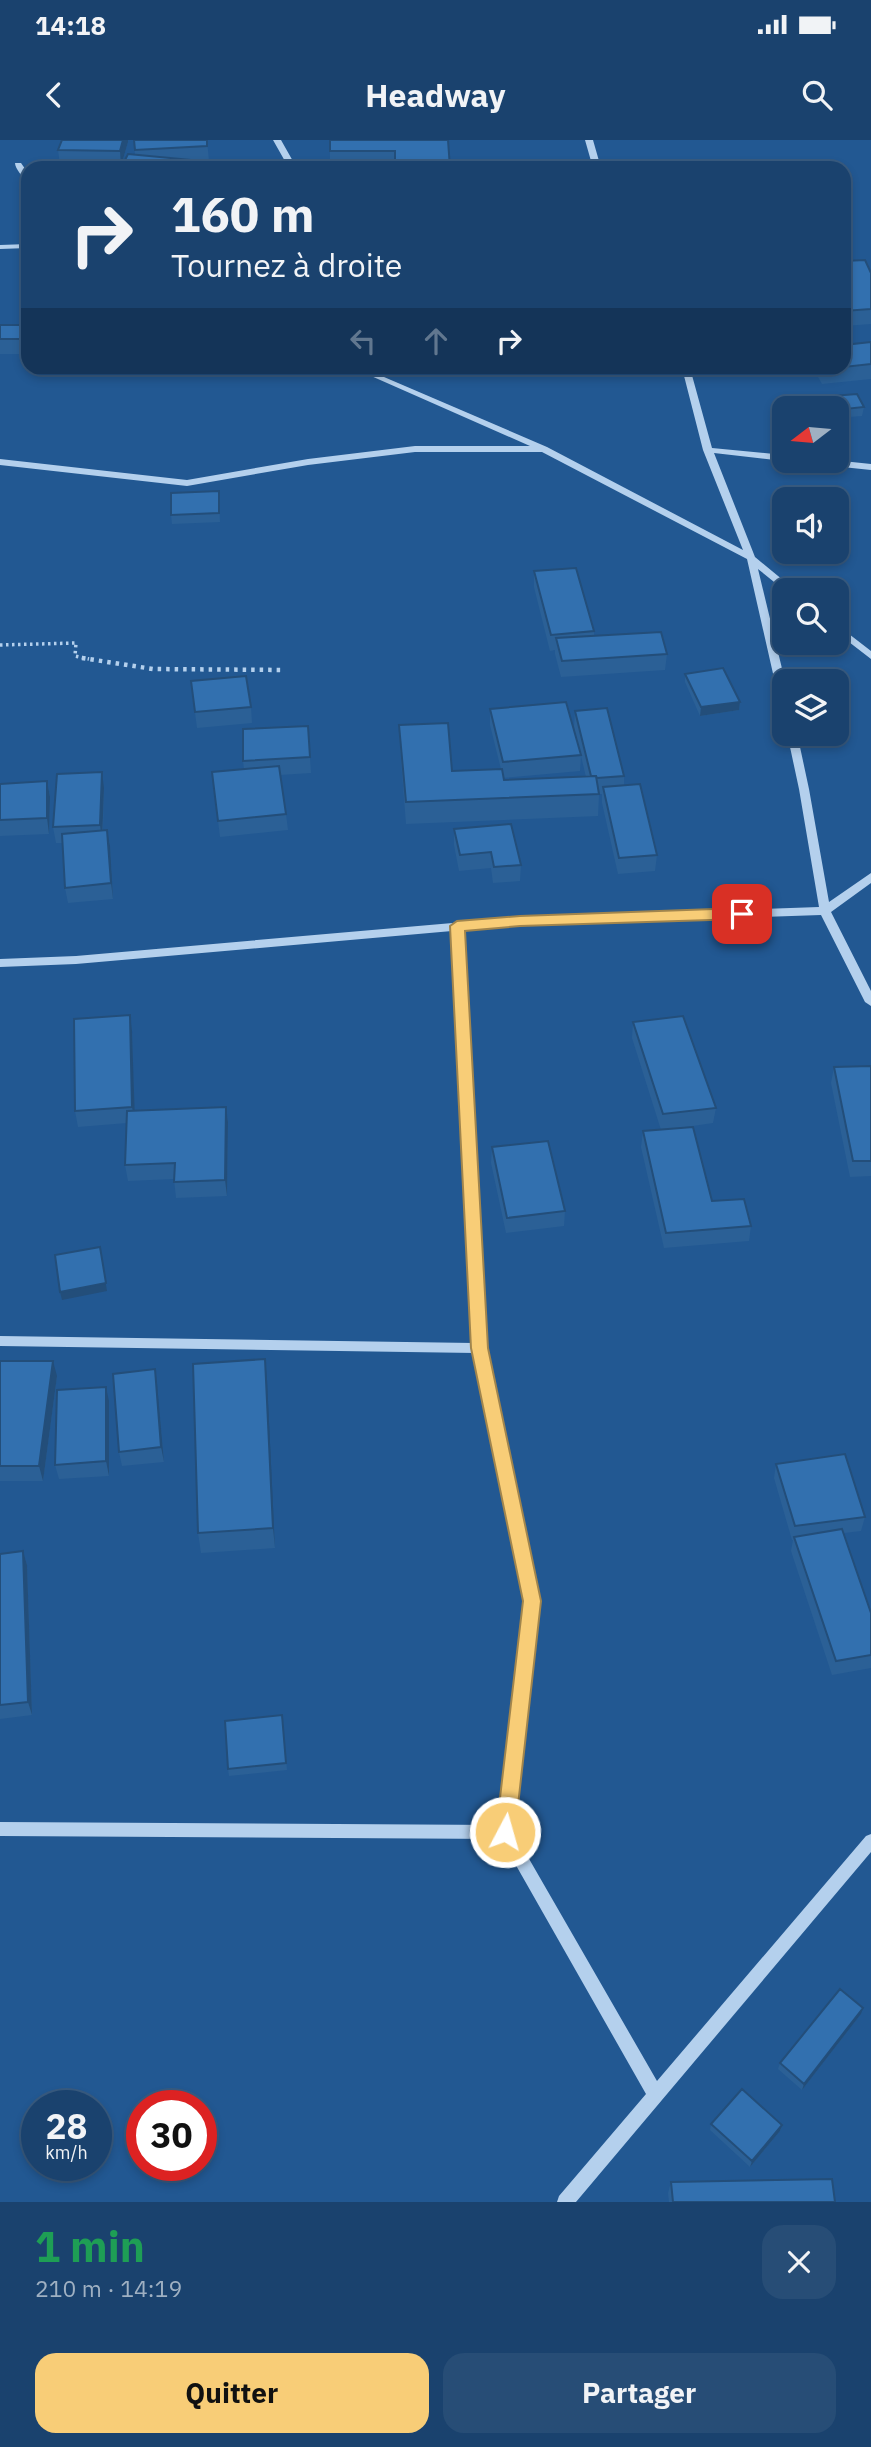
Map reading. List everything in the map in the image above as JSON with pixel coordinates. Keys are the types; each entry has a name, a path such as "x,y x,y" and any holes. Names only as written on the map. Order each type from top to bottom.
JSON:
{"street":[{"path":"277,140 289,161"},
{"path":"589,140 595,161"},
{"path":"18,165 21,169"},
{"path":"0,247 21,246"},
{"path":"373,375 544,449 751,558 775,578"},
{"path":"688,375 708,450 751,558 777,669"},
{"path":"0,462 187,483 308,462 415,449 544,449"},
{"path":"708,450 772,457"},
{"path":"849,465 871,467"},
{"path":"849,638 871,656"},
{"path":"795,746 825,911 871,1002"},
{"path":"0,963 76,960 520,921 825,911 871,877"},
{"path":"457,926 480,1348 532,1601 505,1832 656,2095"},
{"path":"0,1341 480,1348"},
{"path":"0,1829 505,1832"},
{"path":"565,2202 871,1841"}],"path":[{"path":"0,645 76,643 75,656 97,662 178,673 285,670"}],"building":[{"path":"62,140 123,140 120,151 58,150"},
{"path":"134,140 207,140 207,146 135,150"},
{"path":"330,140 448,140 450,161 395,161 395,151 330,151"},
{"path":"128,154 202,161 124,161"},
{"path":"865,260 871,273 871,309 851,310 851,261"},
{"path":"0,325 21,325 21,339 0,339"},
{"path":"871,342 871,364 851,366 851,344"},
{"path":"857,394 864,407 849,409 849,396 832,396"},
{"path":"219,491 219,513 171,515 171,493"},
{"path":"576,568 594,631 551,635 534,571"},
{"path":"661,632 667,654 562,661 556,638"},
{"path":"723,668 740,702 701,707 685,674"},
{"path":"246,676 251,707 195,712 191,681"},
{"path":"566,702 581,755 503,762 490,709"},
{"path":"607,708 624,776 597,778 591,776 575,711"},
{"path":"448,723 452,771 502,769 504,780 596,776 599,794 406,802 399,725"},
{"path":"308,726 310,757 243,761 243,729"},
{"path":"279,766 286,814 218,821 212,772"},
{"path":"102,772 100,825 53,827 57,774"},
{"path":"47,781 47,818 0,820 0,784"},
{"path":"640,784 657,855 619,858 603,787"},
{"path":"511,824 521,865 494,867 491,852 460,855 454,829"},
{"path":"107,830 111,883 65,888 62,834"},
{"path":"130,1015 132,1107 75,1111 74,1019"},
{"path":"683,1016 716,1108 663,1114 633,1022"},
{"path":"871,1066 871,1161 853,1161 834,1067"},
{"path":"226,1107 225,1180 174,1182 175,1163 125,1165 127,1111"},
{"path":"693,1127 712,1201 744,1199 751,1226 666,1233 643,1131"},
{"path":"548,1141 565,1211 507,1218 492,1147"},
{"path":"100,1247 106,1283 60,1292 55,1255"},
{"path":"265,1359 273,1528 198,1533 193,1364"},
{"path":"0,1361 53,1361 39,1466 0,1466"},
{"path":"155,1369 161,1447 119,1452 113,1374"},
{"path":"106,1387 106,1461 55,1465 57,1390"},
{"path":"845,1454 865,1517 795,1526 776,1464"},
{"path":"842,1529 871,1613 871,1655 836,1661 794,1537"},
{"path":"23,1551 28,1702 0,1705 0,1554"},
{"path":"282,1715 286,1763 228,1769 225,1721"},
{"path":"840,1989 863,2008 804,2084 780,2063"},
{"path":"742,2089 782,2125 752,2161 711,2124"},
{"path":"832,2179 835,2202 673,2202 671,2182"}],"route":[{"path":"505,1832 532,1601 480,1348 457,926 520,921 742,914"}]}
